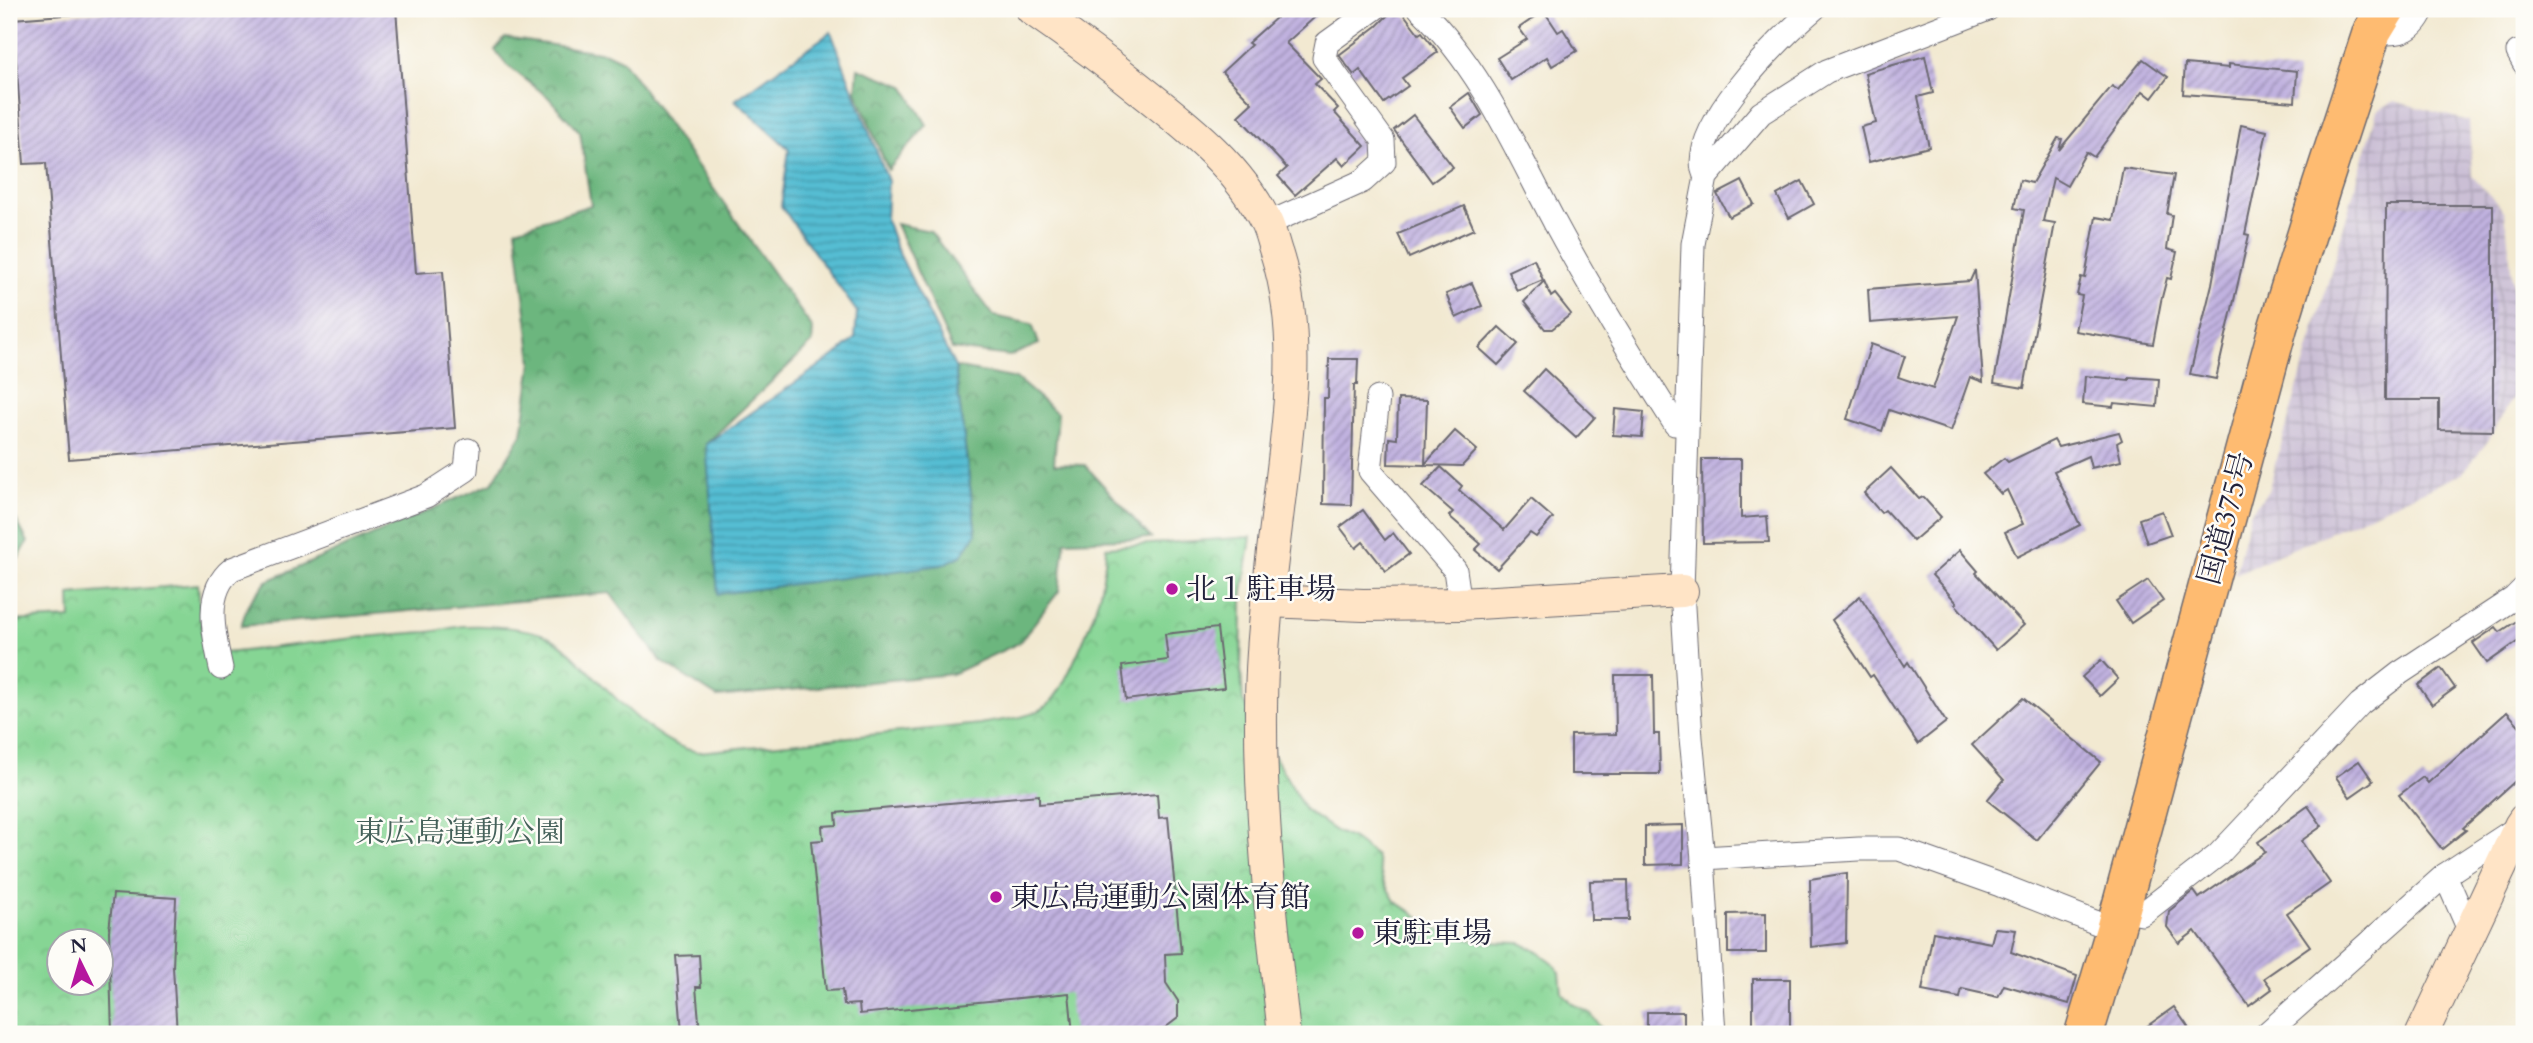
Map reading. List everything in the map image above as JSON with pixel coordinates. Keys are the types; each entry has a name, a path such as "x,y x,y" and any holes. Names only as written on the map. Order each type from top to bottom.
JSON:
{"highway":[{"name":"国道375号","path":"2084,1034 2278,327 2320,188 2379,20"}],"street":[{"path":"1032,9 1085,45 1199,136 1228,166 1267,224 1281,269 1290,312 1290,415 1267,601 1261,709 1271,896 1284,1034"},
{"path":"1267,224 1363,181 1384,162 1383,141 1324,58 1326,43 1374,9"},
{"path":"1420,9 1446,33 1492,100 1600,306 1675,424 1687,424"},
{"path":"1706,177 1702,170 1703,152 1717,117 1739,86 1798,22 1814,9"},
{"path":"1714,1034 1682,591 1693,244 1706,177 1761,113 1827,71 1988,9"},
{"path":"2379,20 2396,35 2418,20 2423,9"},
{"path":"1378,398 1370,471 1455,570 1460,604"},
{"path":"221,668 213,633 214,594 221,578 232,569 426,496 466,470 468,450"},
{"path":"1703,858 1899,849 2000,885 2117,920 2142,914 2218,855 2360,704 2400,673 2514,598 2524,588"},
{"path":"1267,601 1363,605 1460,604 1682,591"},
{"path":"2266,1034 2445,875 2522,823"},
{"path":"2421,1034 2522,823"},
{"path":"2445,875 2470,932"}],"shaded area":[{"path":"2394,101 2469,121 2472,176 2505,212 2514,297 2524,336 2524,397 2512,399 2488,441 2462,474 2235,574 2250,513 2268,491 2377,111"}],"green space":[{"path":"505,38 606,53 623,61 813,329 812,343 706,444 976,533 955,367 1017,379 1058,414 1054,464 1085,465 1151,538 1065,541 1059,591 1019,643 952,674 717,697 661,661 610,593 241,626 248,604 267,581 492,483 522,434 532,362 516,229 591,205 580,132 548,97 507,65 495,50"},
{"path":"858,68 904,86 927,125 888,170 856,91"},
{"path":"896,224 930,231 994,316 1032,324 1039,344 1010,356 952,349"},
{"path":"9,507 28,542 9,574"},
{"name":"東広島運動公園","path":"1251,537 1242,598 1243,701 1305,810 1376,856 1383,881 1395,901 1436,928 1454,936 1481,942 1521,943 1551,961 1560,973 1562,993 1573,1004 1591,1014 1602,1030 1600,1034 9,1034 9,621 71,618 70,595 198,584 204,655 464,626 495,626 530,631 549,637 565,648 626,708 654,731 684,748 699,752 980,724 1020,717 1042,709 1062,686 1077,655 1099,595 1106,547"}],"water":[{"path":"831,32 888,181 886,219 895,245 955,367 976,534 961,556 942,565 718,594 706,444 841,351 855,338 857,312 781,206 789,149 735,100"}],"building":[{"path":"141,9 396,9 416,273 443,271 455,428 69,459 46,163 24,164 13,19"},
{"path":"1286,9 1324,9 1286,43 1321,79 1315,84 1338,108 1334,112 1365,146 1344,166 1337,158 1295,195 1278,176 1287,168 1238,116 1252,103 1222,72 1251,45 1248,43"},
{"path":"1394,9 1400,9 1419,34 1422,32 1438,52 1402,78 1408,86 1384,103 1360,70 1354,75 1339,55 1377,26"},
{"path":"1544,11 1558,32 1563,29 1577,51 1552,66 1547,57 1511,80 1497,58 1527,39 1519,28"},
{"path":"1925,56 1933,93 1918,97 1929,147 1869,162 1861,127 1876,123 1865,73"},
{"path":"2143,59 2168,77 2152,98 2143,91 2094,157 2086,152 2067,186 2053,178 2043,221 2055,223 2024,388 1994,383 2024,210 2014,208 2020,180 2032,183 2058,138 2062,139 2059,150 2112,86 2118,90"},
{"path":"2185,64 2229,68 2229,64 2297,71 2295,102 2183,94"},
{"path":"1469,93 1482,115 1465,128 1450,107"},
{"path":"1413,115 1453,167 1432,182 1394,130"},
{"path":"2241,125 2267,131 2245,234 2249,235 2216,379 2190,374 2212,284"},
{"path":"2123,168 2174,175 2167,214 2172,215 2167,249 2177,252 2171,279 2167,278 2161,301 2153,344 2075,331 2082,296 2077,295 2081,277 2085,278 2096,217 2113,220"},
{"path":"1742,181 1754,204 1729,217 1717,194"},
{"path":"1802,181 1814,204 1789,218 1777,195"},
{"path":"2386,205 2493,205 2493,431 2439,430 2439,400 2385,400"},
{"path":"1464,206 1474,229 1409,258 1398,234"},
{"path":"1534,259 1543,280 1517,291 1508,271"},
{"path":"1975,270 1983,382 1970,377 1951,431 1889,410 1882,431 1847,419 1871,344 1905,356 1898,377 1933,389 1958,316 1870,323 1868,289 1970,281"},
{"path":"1544,281 1551,297 1555,294 1571,314 1552,329 1545,329 1524,302"},
{"path":"1472,283 1482,306 1456,318 1446,294"},
{"path":"1499,327 1518,344 1498,365 1479,348"},
{"path":"1329,359 1358,359 1357,385 1354,385 1351,505 1323,504 1324,398 1328,398"},
{"path":"1544,369 1595,417 1576,438 1524,391"},
{"path":"2085,376 2129,380 2129,377 2159,379 2157,407 2114,403 2113,407 2083,404"},
{"path":"1398,399 1427,400 1425,464 1455,431 1477,450 1462,466 1388,464 1389,438 1397,439"},
{"path":"1615,409 1644,412 1642,437 1613,435"},
{"path":"2119,432 2122,440 2117,443 2121,461 2091,468 2088,456 2054,471 2080,525 2017,557 2005,532 2023,524 2007,490 2001,494 1983,474 2004,458 2008,462 2054,440 2058,447"},
{"path":"1702,459 1741,459 1741,518 1767,516 1769,542 1703,543"},
{"path":"1441,467 1462,486 1459,490 1504,530 1531,499 1553,518 1536,537 1530,533 1497,569 1475,550 1481,544 1449,516 1453,512 1423,486"},
{"path":"1891,468 1919,499 1923,497 1941,517 1913,541 1885,510 1881,513 1864,493"},
{"path":"1363,510 1385,540 1393,533 1409,554 1386,571 1363,542 1356,548 1340,527"},
{"path":"2162,511 2171,535 2147,543 2139,519"},
{"path":"1960,550 1978,571 1976,573 2024,625 1996,650 1932,575"},
{"path":"2148,580 2163,601 2131,623 2116,601"},
{"path":"1860,596 1905,666 1908,662 1946,722 1918,744 1873,675 1870,677 1832,620"},
{"path":"2524,616 2524,637 2487,663 2473,643 2496,627 2500,632"},
{"path":"1217,628 1224,688 1126,700 1122,666 1168,660 1165,634"},
{"path":"2101,660 2118,679 2100,696 2082,677"},
{"path":"2441,668 2455,688 2432,705 2418,685"},
{"path":"1615,675 1653,675 1654,734 1659,734 1660,774 1571,774 1571,735 1616,734"},
{"path":"2023,698 2101,762 2037,840 1987,800 2004,780 1972,745"},
{"path":"2507,712 2524,731 2524,773 2463,828 2466,830 2442,849 2399,795 2423,777 2428,783"},
{"path":"2359,761 2373,781 2350,797 2336,777"},
{"name":"東広島運動公園体育館","path":"1157,794 1159,818 1168,817 1181,953 1165,954 1166,983 1178,1001 1178,1018 1157,1034 1073,1034 1069,993 860,1014 859,1004 844,1005 842,990 826,991 811,841 823,840 822,826 837,825 836,813 1039,795 1039,804"},
{"path":"2308,806 2322,826 2301,841 2330,883 2287,913 2310,946 2264,978 2272,989 2249,1006 2195,931 2179,943 2167,927 2169,911 2194,891 2199,898 2265,852 2258,842"},
{"path":"1683,825 1683,864 1645,865 1645,826"},
{"path":"1847,873 1846,943 1811,947 1810,879"},
{"path":"1628,880 1629,920 1591,920 1590,881"},
{"path":"113,894 176,898 173,967 177,1034 112,1034 111,998 116,998 116,928 109,928"},
{"path":"1766,913 1766,953 1728,953 1728,914"},
{"path":"1995,928 2016,930 2011,952 2077,976 2069,1004 2004,985 1998,997 1962,989 1960,998 1922,991 1933,932 1991,943"},
{"path":"699,955 701,987 696,987 700,1032 682,1033 676,956"},
{"path":"1753,979 1790,979 1790,1034 1753,1034"},
{"path":"2174,1007 2188,1027 2178,1034 2136,1034"},
{"path":"1647,1012 1684,1012 1684,1034 1647,1034"}],"place":[{"name":"北１駐車場","path":"1172,589"},
{"name":"東広島運動公園体育館","path":"996,897"},
{"name":"東駐車場","path":"1358,933"}]}
